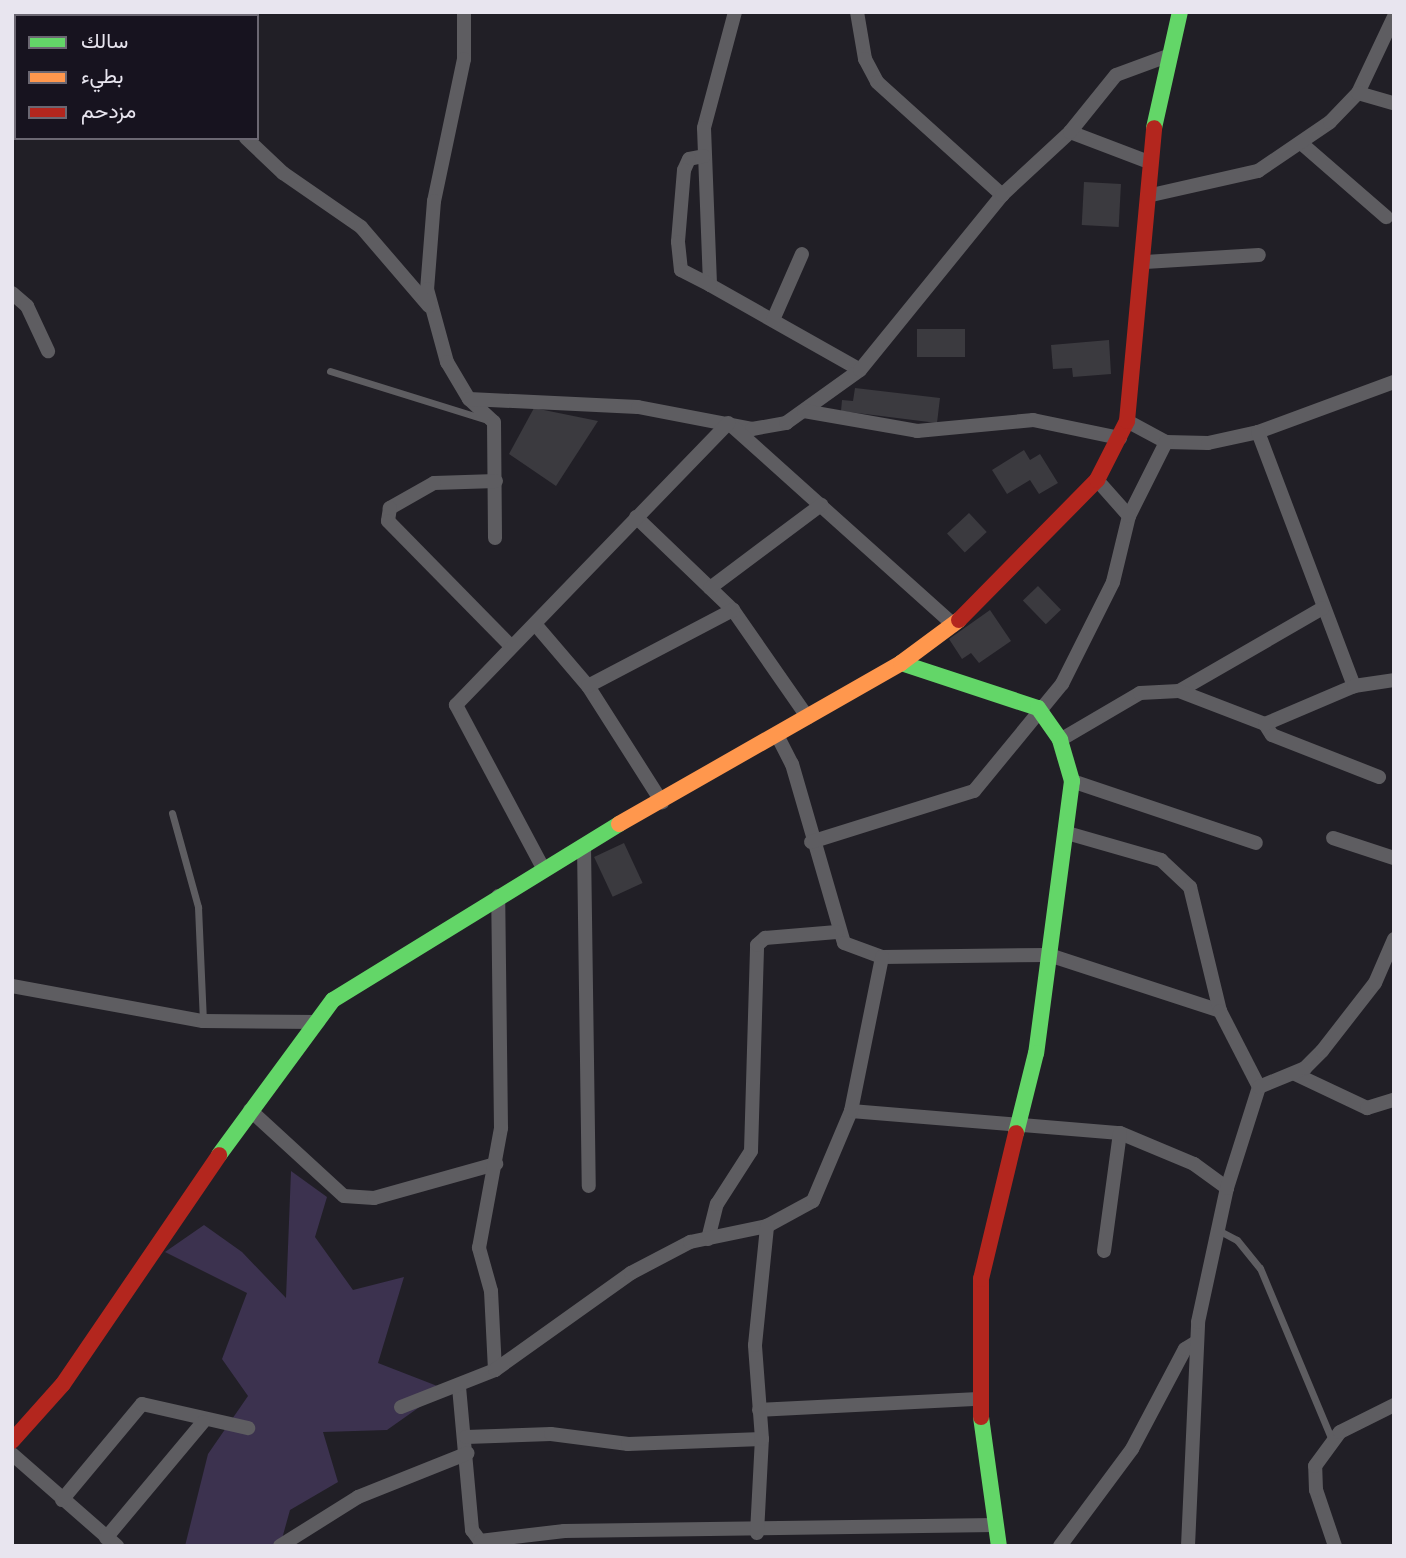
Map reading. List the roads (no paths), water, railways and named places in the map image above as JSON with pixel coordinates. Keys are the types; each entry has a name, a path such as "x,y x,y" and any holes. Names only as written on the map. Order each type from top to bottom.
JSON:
{"street":[{"path":"710,285 705,156 710,93 735,12"},
{"path":"857,12 865,59 877,82 1002,195"},
{"path":"12,1441 87,1352 250,1110 318,1022 358,981 543,868 778,737 901,663 954,625 1011,576 1097,481 1127,421 1145,262 1149,162 1165,57 1180,12"},
{"path":"466,13 464,59 431,231 430,308 440,346 468,399 494,422 495,538"},
{"path":"1147,196 1247,175 1301,143 1358,93 1394,17"},
{"path":"468,399 638,407 728,423 772,426 804,411 860,370 1002,195 1070,132 1116,75 1165,57"},
{"path":"1358,93 1394,103"},
{"path":"1070,132 1149,162"},
{"path":"248,140 283,173 361,227 430,308"},
{"path":"1301,143 1386,217"},
{"path":"705,156 689,159 684,170 678,242 681,270 860,370"},
{"path":"773,320 802,254"},
{"path":"1145,262 1259,256"},
{"path":"12,293 27,306 48,351"},
{"path":"1127,421 1166,442 1208,443 1258,432 1394,382"},
{"path":"804,411 931,432 1033,420 1119,438"},
{"path":"728,423 954,625"},
{"path":"543,868 456,710 510,646 535,624 728,423"},
{"path":"1258,432 1354,686"},
{"path":"811,842 956,802 974,792 1038,708 1062,684 1096,625 1129,516 1166,442"},
{"path":"496,481 434,483 390,508 388,521 510,646"},
{"path":"1097,481 1129,516"},
{"path":"710,588 821,505"},
{"path":"636,517 733,610 808,718"},
{"path":"1180,691 1323,608"},
{"path":"588,685 733,610"},
{"path":"535,624 588,685 662,802"},
{"path":"901,663 1038,708 1060,740 1072,781 1049,955 1019,1124 981,1279 979,1399 999,1546"},
{"path":"1265,724 1354,686 1394,680"},
{"path":"1060,740 1140,692 1180,691 1265,724 1282,740 1379,777"},
{"path":"778,737 792,764 837,932 844,943 882,957 1049,955 1220,1011"},
{"path":"1072,781 1256,843"},
{"path":"1067,833 1161,860 1190,887 1220,1011 1259,1087 1227,1188 1195,1343 1188,1546"},
{"path":"1333,838 1394,858"},
{"path":"584,846 589,1186"},
{"path":"495,1370 492,1291 479,1248 496,1164 498,896"},
{"path":"708,1238 717,1204 751,1151 757,945 765,938 837,932"},
{"path":"1259,1087 1296,1074 1375,983 1394,939"},
{"path":"401,1406 459,1387 495,1370 631,1273 708,1238 767,1226 813,1201 851,1111 882,957"},
{"path":"12,986 203,1021 318,1022"},
{"path":"1296,1074 1367,1108 1394,1100"},
{"path":"250,1110 344,1196 374,1198 496,1164"},
{"path":"851,1111 1120,1133 1194,1164 1227,1188"},
{"path":"1104,1251 1120,1133"},
{"path":"757,1532 762,1439 755,1345 767,1226"},
{"path":"1060,1546 1132,1449 1185,1349 1195,1343"},
{"path":"459,1387 468,1453 472,1530 481,1541 565,1531 757,1532 995,1525"},
{"path":"760,1410 979,1399"},
{"path":"62,1500 142,1404 203,1422 248,1428"},
{"path":"1335,1546 1315,1466 1332,1440 1394,1405"},
{"path":"12,1454 112,1542 203,1422"},
{"path":"466,1437 551,1434 628,1444 762,1439"},
{"path":"280,1546 358,1497 468,1453"}],"lane":[{"path":"330,371 494,422"},
{"path":"172,813 198,907 203,1021"},
{"path":"1218,1230 1237,1240 1260,1268 1332,1440"}]}
